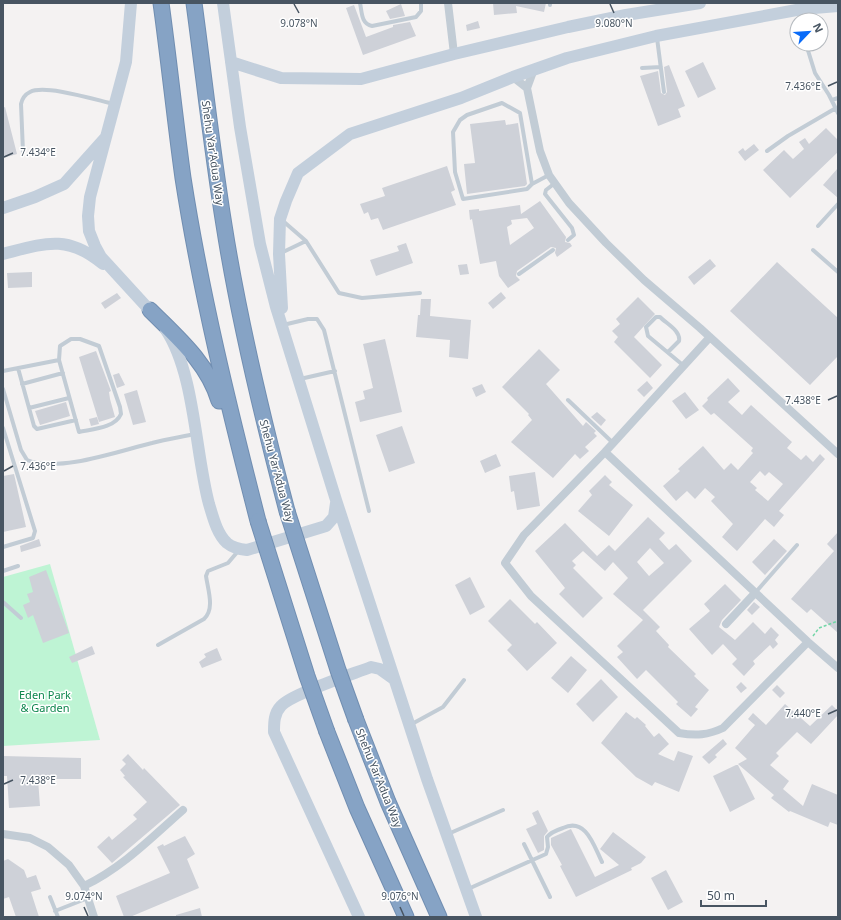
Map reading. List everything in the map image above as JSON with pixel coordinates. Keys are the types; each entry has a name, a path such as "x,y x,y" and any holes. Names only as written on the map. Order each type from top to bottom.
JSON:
{"highway":[{"path":"160,3 164,24 183,177 212,337 258,521 306,676 357,808 406,917"},
{"name":"Shehu Yar'Adua Way","path":"194,3 203,82 224,225 241,320 257,393 287,511 333,656 356,720 388,802 439,917"},
{"path":"199,44 202,3"},
{"path":"150,310 189,350 210,378 245,472"}],"street":[{"path":"116,275 95,246 88,223 90,197 116,105 126,62 131,3"},
{"path":"223,3 240,127 262,251 336,500 409,725 446,835 476,917"},
{"path":"448,3 454,54"},
{"path":"231,62 281,78 361,79 454,54 612,18 700,3"},
{"path":"811,12 838,6"},
{"path":"283,325 279,251 280,219 298,173 350,134 461,98 534,69 568,58 656,36 789,16"},
{"path":"534,69 527,88 540,151 549,175 569,203 606,243 644,280 710,337 838,454"},
{"path":"513,77 527,88"},
{"path":"3,208 35,197 64,184 108,135"},
{"path":"3,254 38,245 69,244 78,247 96,258 116,275 150,310 170,338 178,354 188,393 205,489 216,526 226,542 239,549 247,550 326,526 334,517 336,500"},
{"path":"262,251 279,251"},
{"path":"710,337 612,442 605,452 524,535 506,563 531,596 679,733 694,736 710,734 723,728 808,642"},
{"path":"605,452 755,593 838,668"},
{"path":"726,624 755,593"},
{"path":"359,917 274,732 275,718 280,706 293,697 371,667 380,669 394,679"},
{"path":"84,886 105,876 118,867 183,810"},
{"path":"3,834 30,838 48,847 69,865 84,886 94,917"}],"lane":[{"path":"360,3 365,24 372,26 416,17 421,11 421,3"},
{"path":"656,36 664,92"},
{"path":"808,52 815,73 830,96 838,113"},
{"path":"642,68 660,67"},
{"path":"23,152 21,104 22,98 31,91 56,91 116,105"},
{"path":"832,100 838,98"},
{"path":"532,184 520,113 502,103 467,115 460,120 453,132 455,165 463,199 516,192 527,189 532,184 549,175"},
{"path":"767,151 788,136 836,108"},
{"path":"555,183 546,190 545,194 572,228 574,235 568,240"},
{"path":"818,226 838,204"},
{"path":"280,219 306,241 339,293 362,298 420,293"},
{"path":"279,251 306,241"},
{"path":"519,274 553,250"},
{"path":"813,250 838,272"},
{"path":"668,352 679,341 680,336 666,322 656,317 646,327 646,332 668,352 684,366"},
{"path":"283,325 308,319 317,319 324,330 369,511"},
{"path":"71,339 80,339 99,346 120,407 121,414 119,418 107,426 79,432 59,360 60,346 71,339"},
{"path":"3,371 59,360"},
{"path":"18,368 34,426 37,429 76,420"},
{"path":"300,379 335,371"},
{"path":"22,384 63,374"},
{"path":"3,389 21,450 27,460 37,465 106,456 154,442 195,434"},
{"path":"29,408 70,398"},
{"path":"568,400 612,442"},
{"path":"3,428 36,530 33,538 3,547"},
{"path":"755,593 797,545"},
{"path":"158,645 204,619 209,614 210,608 206,576 208,572 228,564 239,549"},
{"path":"3,571 18,566"},
{"path":"3,602 21,618"},
{"path":"409,725 444,707 464,680"},
{"path":"446,835 503,810"},
{"path":"466,890 546,854 548,847 547,837 549,834 569,825 578,826 588,833 602,862"},
{"path":"524,844 550,897"},
{"path":"50,897 58,917"},
{"path":"55,911 88,898"}],"path":[{"path":"808,642 820,628 838,621"}],"green space":[{"name":"Eden Park & Garden","path":"50,564 100,740 3,746 3,577"}],"building":[{"path":"493,3 546,3 544,12 516,6 517,13 494,15"},
{"path":"401,4 405,16 390,19 386,11"},
{"path":"354,5 366,37 393,27 393,25 410,22 416,36 363,55 346,8"},
{"path":"478,21 480,28 467,31 466,25"},
{"path":"703,62 716,89 698,98 685,71"},
{"path":"669,65 685,106 678,109 681,117 658,126 640,76 658,71 661,93 665,95 667,92 664,67"},
{"path":"5,107 17,154 3,158 3,108"},
{"path":"505,120 506,125 518,123 527,184 525,186 467,194 464,164 475,163 470,124"},
{"path":"826,128 838,140 838,152 790,198 763,170 784,150 793,159 804,149 799,142 805,138 809,144"},
{"path":"754,144 759,150 745,161 738,152 743,148 745,151"},
{"path":"447,166 455,190 451,192 456,205 383,230 378,218 371,220 368,212 364,214 360,204 385,196 382,188"},
{"path":"838,168 838,198 823,185"},
{"path":"540,201 566,237 565,242 570,243 572,246 557,257 555,253 556,248 551,247 517,271 516,276 520,280 508,288 499,276 496,261 480,264 469,210 479,209 479,211 520,205 521,214","holes":["527,218 534,228 510,245 507,227 512,224 511,220"]},
{"path":"406,243 413,263 376,276 370,260 399,251 397,246"},
{"path":"710,259 716,266 694,285 688,277"},
{"path":"777,262 838,318 838,356 810,385 730,311"},
{"path":"467,264 469,274 460,275 458,265"},
{"path":"32,272 32,287 8,288 7,273"},
{"path":"501,292 506,298 493,309 488,303"},
{"path":"117,293 121,298 105,309 101,303"},
{"path":"638,297 655,314 634,337 662,365 650,378 614,342 618,337 612,331 620,324 616,319"},
{"path":"421,299 431,299 430,316 471,320 468,359 449,357 450,340 416,337"},
{"path":"385,339 402,412 360,422 355,402 365,399 363,391 373,388 363,344"},
{"path":"539,349 560,370 546,384 583,426 586,422 596,431 594,433 597,436 585,447 589,451 580,459 575,454 553,478 511,442 532,420 528,415 529,414 502,387"},
{"path":"96,351 111,391 109,392 110,399 115,417 99,422 79,357"},
{"path":"119,373 125,385 117,388 113,375"},
{"path":"728,378 740,391 728,402 742,415 751,405 792,442 787,448 801,460 806,455 813,462 820,454 825,459 779,511 784,515 774,527 765,519 737,551 722,537 733,524 711,501 715,497 705,488 695,499 687,491 676,501 663,486 680,471 678,469 703,446 724,470 731,463 738,470 753,453 751,451 753,448 714,413 711,415 702,406 708,400 707,398","holes":["760,471 765,476 769,472 783,484 768,501 755,490 757,488 750,482"]},
{"path":"647,381 653,388 644,397 637,390"},
{"path":"482,384 486,392 476,397 472,388"},
{"path":"137,390 146,422 133,425 124,394"},
{"path":"685,392 699,410 686,419 672,401"},
{"path":"66,402 70,416 40,425 35,411"},
{"path":"597,412 606,420 601,426 591,417"},
{"path":"97,417 99,424 91,426 89,419"},
{"path":"402,426 415,463 389,472 376,435"},
{"path":"496,454 501,466 485,473 480,461"},
{"path":"535,472 540,506 517,510 514,491 511,492 509,476"},
{"path":"14,474 26,527 3,532 3,476"},
{"path":"605,475 612,482 609,485 633,505 609,536 578,511 592,495 589,491"},
{"path":"648,517 665,533 659,539 669,550 676,544 692,561 643,610 660,627 656,631 669,645 668,647 696,674 694,676 709,690 695,707 698,709 691,717 676,704 678,702 646,670 637,679 617,657 623,652 617,646 643,620 613,594 628,578 613,562 605,571 583,551 572,561 576,565 573,568 603,598 583,618 559,594 565,588 535,551 565,523 597,556 596,557 609,545 615,551","holes":["650,548 664,563 649,576 637,562"]},
{"path":"838,532 838,633 811,609 807,613 791,599 834,551 827,544"},
{"path":"39,539 41,546 21,552 20,546"},
{"path":"774,539 787,551 765,575 752,562"},
{"path":"46,570 69,633 43,643 33,615 28,618 23,605 30,602 27,594 33,592 29,577"},
{"path":"470,577 485,607 470,615 455,585"},
{"path":"725,584 741,600 722,620 719,627 735,640 753,622 765,634 771,627 779,635 775,640 778,644 773,649 770,645 753,661 755,664 744,676 732,664 737,659 723,644 712,655 689,629 710,611 704,604"},
{"path":"510,599 535,624 537,622 557,643 527,671 507,650 512,645 488,621"},
{"path":"754,602 760,607 752,615 747,610"},
{"path":"92,646 95,654 72,663 69,657"},
{"path":"217,648 222,660 202,668 199,662 206,657 204,654"},
{"path":"571,656 587,670 568,693 551,678"},
{"path":"601,679 618,697 593,722 576,704"},
{"path":"741,682 747,688 741,693 736,687"},
{"path":"777,685 785,693 780,698 772,690"},
{"path":"785,704 810,726 832,705 838,711 838,715 811,744 797,732 776,753 779,756 770,765 789,781 783,789 803,806 812,784 838,795 838,825 830,822 828,827 790,811 789,812 771,798 774,795 738,764 747,759 735,748 755,725 748,719 753,713 766,725"},
{"path":"626,712 635,719 637,717 646,725 645,726 654,737 659,733 669,744 658,754 674,761 678,751 693,756 679,792 655,782 652,786 636,777 601,743"},
{"path":"723,739 727,744 715,755 717,757 709,764 702,757"},
{"path":"128,754 143,770 144,768 180,805 112,863 97,847 109,836 112,840 137,819 133,815 147,802 123,777 125,776 120,770 126,764 122,760"},
{"path":"3,756 81,758 81,779 38,779 40,806 9,808 7,776 3,776"},
{"path":"738,765 755,799 730,812 713,776"},
{"path":"538,810 548,831 544,836 544,850 538,853 526,829 537,824 532,813"},
{"path":"571,829 595,877 619,865 600,849 613,832 646,857 641,863 631,868 632,870 576,897 560,866 562,865 551,845 551,838"},
{"path":"185,836 195,854 187,859 199,888 130,917 124,917 116,896 170,873 157,847 163,844 164,846"},
{"path":"8,859 24,870 27,878 36,875 41,889 31,892 39,917 16,917 9,897 3,899 3,861"},
{"path":"666,870 683,902 668,910 651,878"},
{"path":"200,908 202,917 176,917 176,915"}]}
